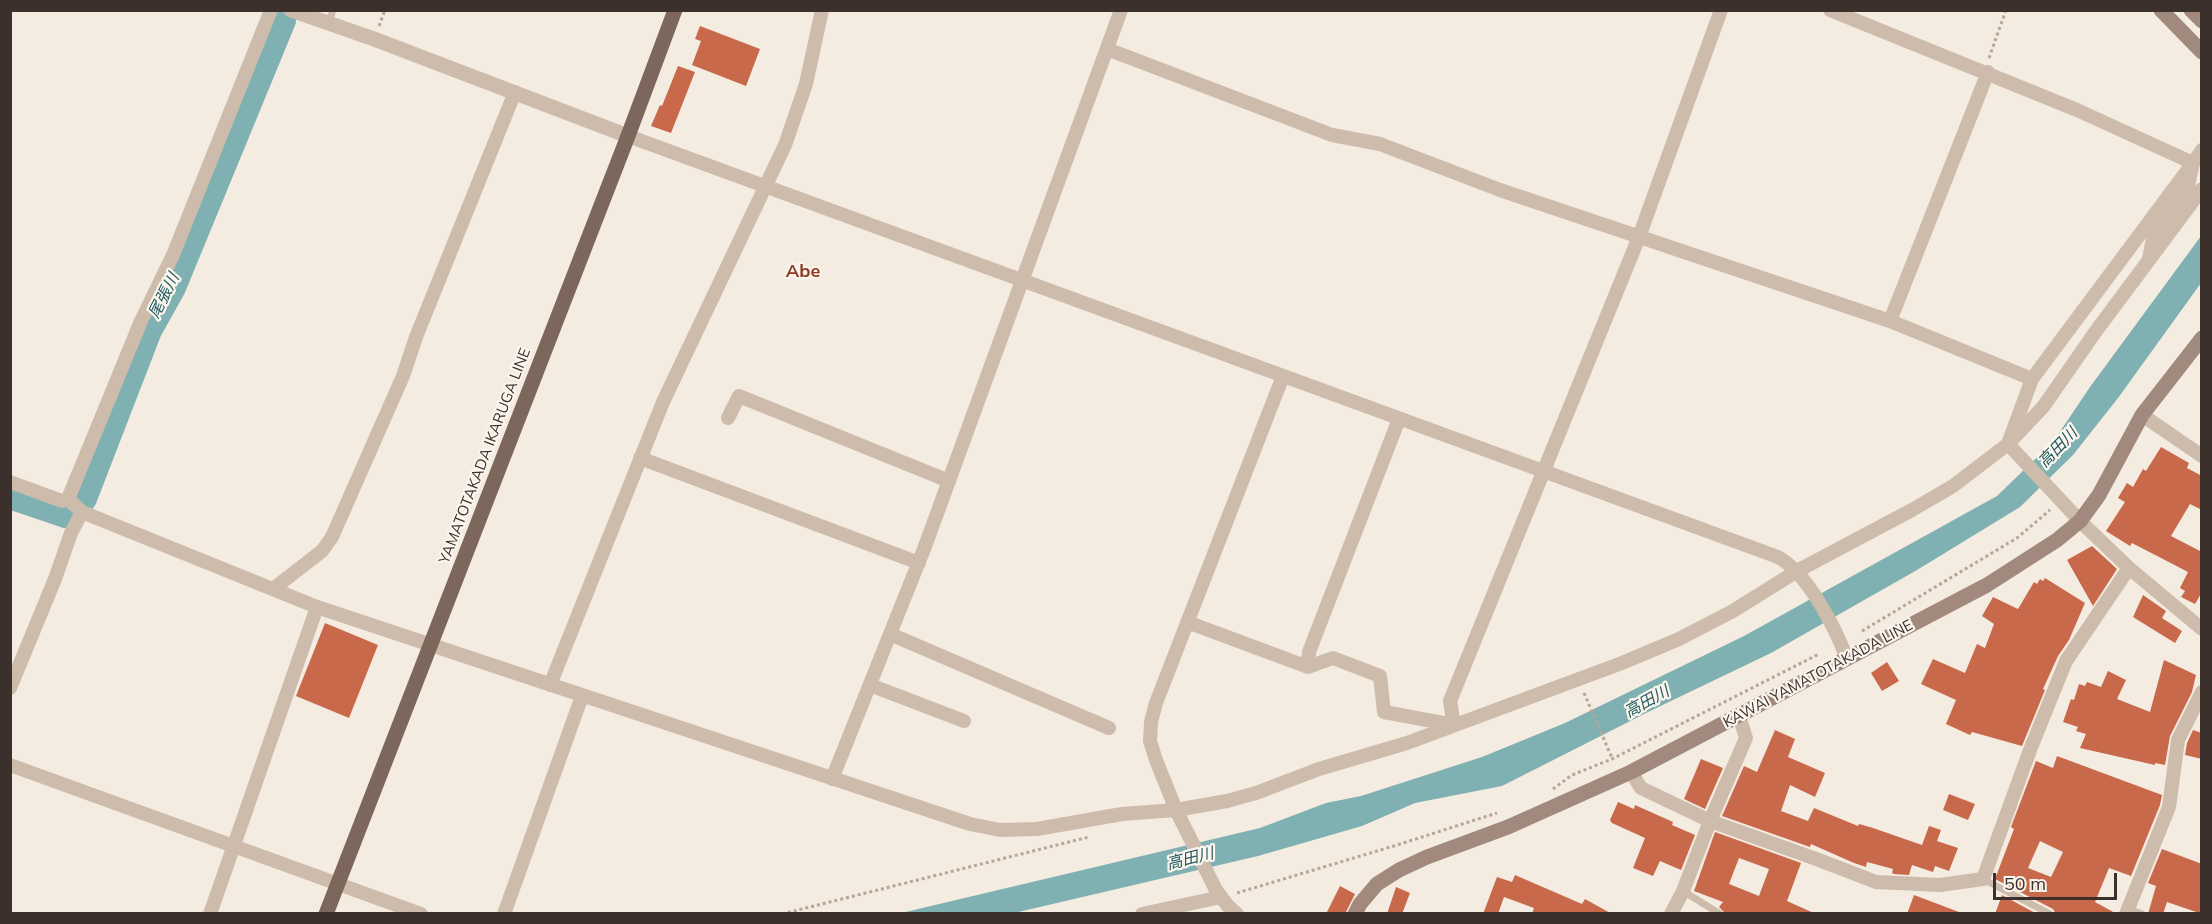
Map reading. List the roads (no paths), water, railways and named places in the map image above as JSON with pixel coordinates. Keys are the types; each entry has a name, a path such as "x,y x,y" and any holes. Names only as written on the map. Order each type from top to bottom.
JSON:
{"main road":[{"name":"YAMATOTAKADA IKARUGA LINE","path":"326,914 675,10"},
{"path":"2161,10 2202,52"},
{"path":"2191,10 2202,21"},
{"name":"KAWAI YAMATOTAKADA LINE","path":"1355,914 1360,904 1377,884 1399,870 1427,857 1508,827 1631,772 1739,716 1843,648 1996,580 2057,540 2080,521 2099,495 2142,415 2202,338"}],"street":[{"path":"10,688 55,579 71,533 74,505 141,321 173,255 271,10"},
{"path":"291,10 331,16 628,136 1779,557 1800,574 1843,648"},
{"path":"550,685 663,402 766,187 796,117 806,84 822,10"},
{"path":"832,780 950,481 1121,10"},
{"path":"1454,726 1450,701 1639,237 1721,10"},
{"path":"1830,10 2077,110 2193,163"},
{"path":"1107,49 1332,135 1380,144 1470,180 1890,321 2032,379"},
{"path":"1890,321 1986,72"},
{"path":"273,589 322,551 332,537 403,376 416,337 515,92"},
{"path":"2010,446 2032,379 2202,150"},
{"path":"2149,261 2153,238 2188,186 2193,163"},
{"path":"10,482 74,505 317,607 970,824 1000,830 1037,829 1122,814 1179,813 1256,793 1319,769 1407,743 1622,663 1679,639 1800,574 1953,486 2010,446 2043,407 2096,331 2202,189"},
{"path":"1237,914 1219,894 1179,813 1150,741 1151,722 1156,703 1283,376"},
{"path":"728,418 739,396 950,481"},
{"path":"2142,415 2202,456"},
{"path":"1308,667 1309,652 1399,419"},
{"path":"2010,446 2080,521 2129,568 2202,629"},
{"path":"640,458 918,563"},
{"path":"1631,772 1641,788 1710,821 1876,882 1940,885 1983,879 2030,750 2066,661 2129,568"},
{"path":"210,914 317,607"},
{"path":"1187,622 1308,667 1333,658 1380,676 1384,712 1454,726"},
{"path":"890,634 1109,728"},
{"path":"870,685 964,722"},
{"path":"2132,912 2169,807 2178,740 2202,692"},
{"path":"504,914 582,696"},
{"path":"1671,914 1683,891 1746,738 1739,716"},
{"path":"10,765 421,914"},
{"path":"1142,914 1219,894"}],"lane":[{"path":"1983,879 2050,914"},
{"path":"1683,891 1720,914"}],"water":[{"name":"高田川","path":"2201,236 2201,283 2118,398 2073,455 2020,507 1917,570 1771,653 1502,786 1415,803 1362,826 1258,856 1014,913 897,914 1260,828 1326,803 1361,796 1482,757 1565,723 1744,636 1997,496 2053,442 2090,387"}],"waterway":[{"name":"尾張川","path":"10,494 66,513 82,498 147,330 171,287 281,20"}],"district":[{"name":"Abe","path":"803,272"}]}
